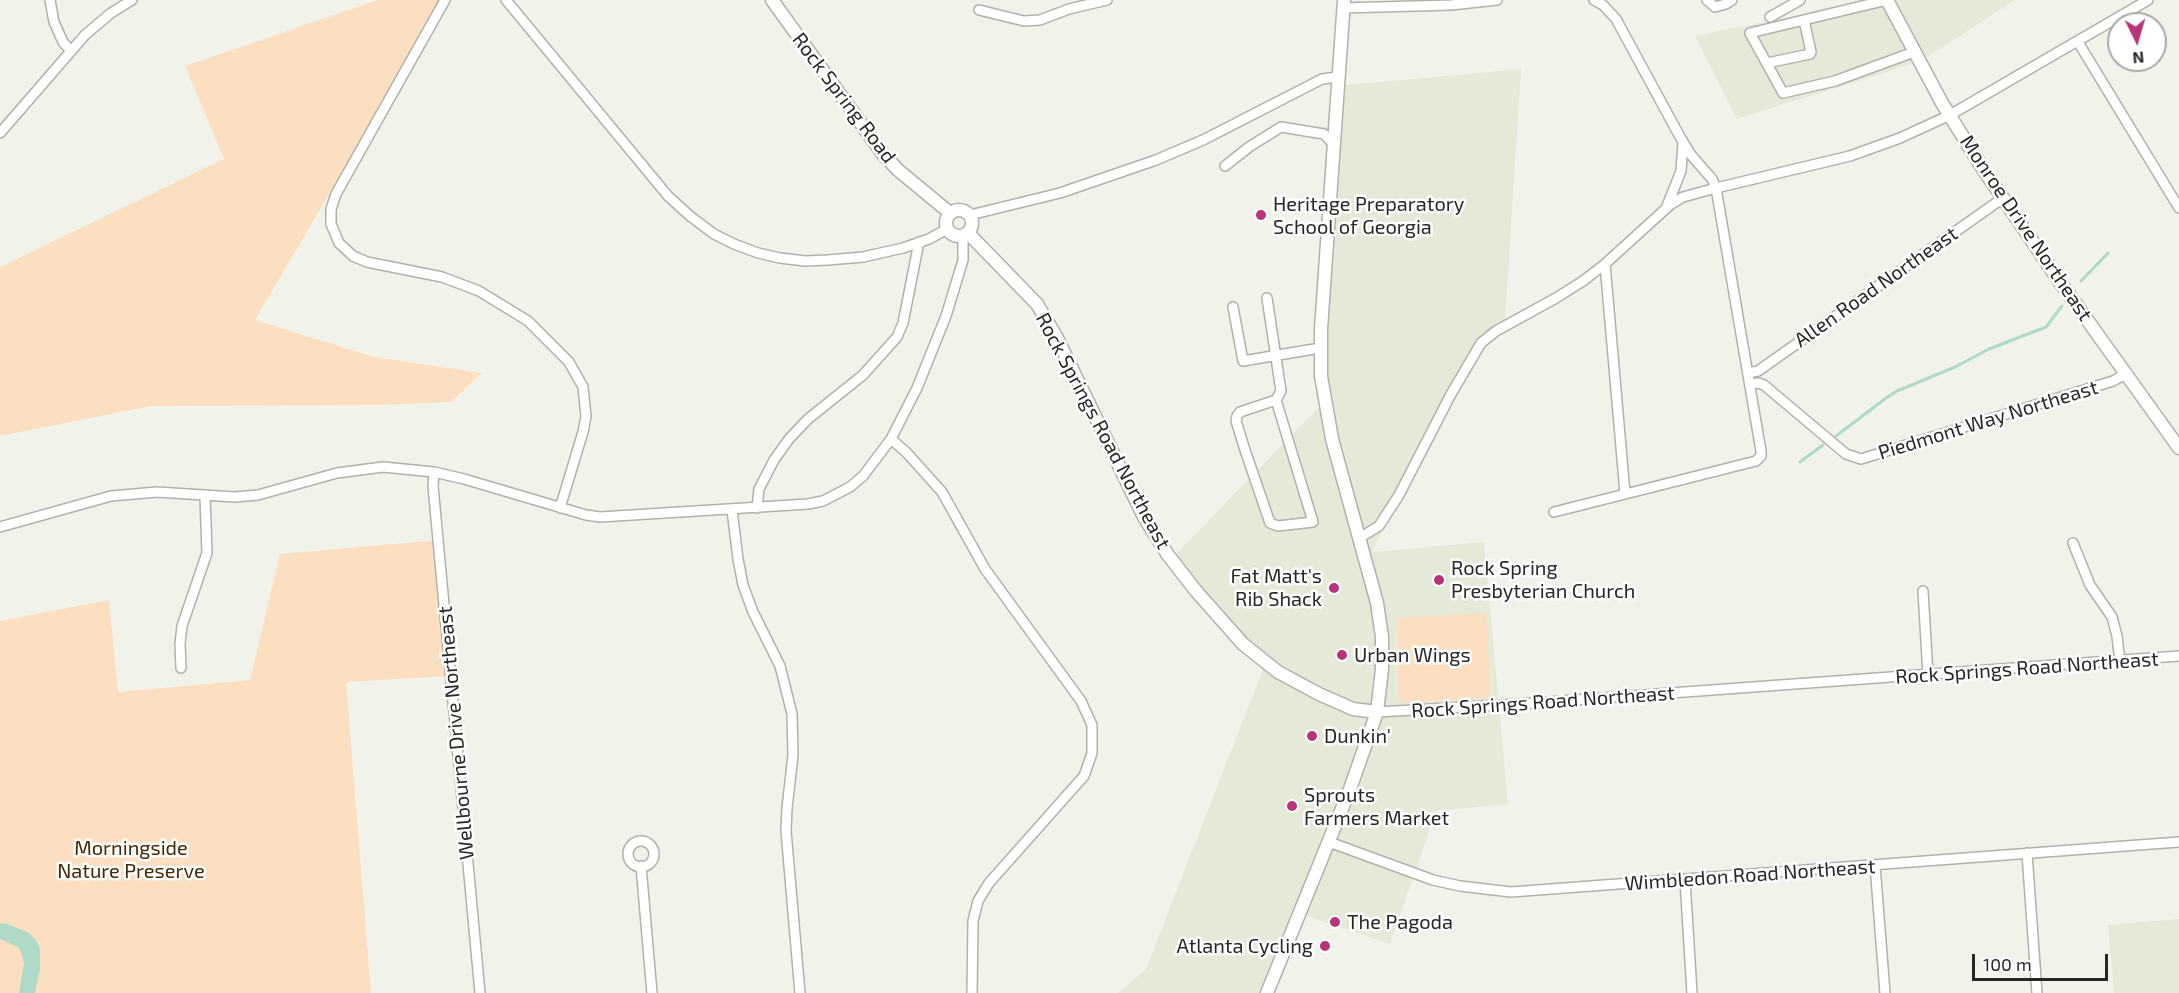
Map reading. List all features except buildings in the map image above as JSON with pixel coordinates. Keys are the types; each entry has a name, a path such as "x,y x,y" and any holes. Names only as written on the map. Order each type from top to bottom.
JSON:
{"main road":[{"name":"Rock Spring Road","path":"772,0 883,154 898,170 950,213"},
{"name":"Monroe Drive Northeast","path":"1887,0 1950,115 2002,198 2179,448"},
{"path":"1267,993 1351,787 1377,712 1382,669 1381,622 1330,430 1322,386 1320,348 1344,4"},
{"path":"959,209 970,215 973,223 965,235 954,235 947,229 946,220 950,213 959,209"},
{"name":"Rock Springs Road Northeast","path":"965,235 1037,304 1057,338 1144,517 1168,555 1196,591 1243,644 1278,672 1353,710 1377,712"}],"street":[{"path":"50,0 58,33 71,51"},
{"path":"0,133 97,23 132,0"},
{"path":"446,0 336,194 331,208 331,224 339,243 353,256 367,262 442,277 479,291 508,307 528,321 569,362 583,387 586,416 560,508"},
{"path":"506,0 668,196 714,234 758,253 805,261 863,256 919,242 947,229"},
{"path":"979,10 1024,21 1047,18 1069,9 1107,0"},
{"path":"1344,4 1451,5 1497,0"},
{"path":"1554,512 1758,459 1761,451 1716,188 1712,179 1683,142 1616,19 1603,5 1594,0"},
{"path":"1707,0 1715,7 1732,0"},
{"path":"1770,17 1800,0"},
{"path":"1887,0 1750,33 1783,93 1835,81 1914,52"},
{"path":"1360,537 1379,526 1399,495 1450,396 1481,343 1496,330 1556,298 1605,264 1667,207 1683,197 1850,156 1900,138 1950,115 2148,0"},
{"path":"1767,63 1810,54 1804,20"},
{"path":"2078,42 2179,208"},
{"path":"970,215 1060,193 1156,160 1203,140 1322,80 1338,77"},
{"path":"1225,166 1249,147 1281,127 1324,134 1334,145"},
{"path":"1667,207 1681,171 1683,142"},
{"name":"Allen Road Northeast","path":"1748,373 1758,371 2002,198"},
{"path":"0,526 111,496 157,492 236,497 258,495 337,473 367,468 400,467 464,479 560,508 600,517 808,504 837,495 863,476 891,439 917,388 946,316 963,260 965,235"},
{"path":"757,508 759,489 774,460 789,439 808,419 863,375 897,337 903,323 919,242"},
{"path":"1605,264 1625,493"},
{"path":"1267,298 1281,391 1276,400 1240,412 1236,421 1270,523 1278,526 1313,522 1276,400"},
{"path":"1233,307 1243,361 1320,348"},
{"name":"Piedmont Way Northeast","path":"1750,384 1764,385 1846,454 1861,459 2113,381 2126,374"},
{"path":"891,439 942,492 985,569 1082,701 1092,725 1092,753 1084,776 989,883 978,901 973,921 972,993"},
{"name":"Wellbourne Drive Northeast","path":"434,472 435,510 480,993"},
{"path":"181,668 182,626 207,553 205,495"},
{"path":"732,510 743,585 753,612 780,666 792,714 793,755 786,831 800,993"},
{"path":"2073,543 2090,585 2112,617 2120,662"},
{"path":"1923,591 1928,675"},
{"name":"Rock Springs Road Northeast","path":"1377,712 2120,662 2179,656"},
{"name":"Wimbledon Road Northeast","path":"1329,842 1433,880 1488,891 1535,892 2179,843"},
{"path":"2027,854 2037,993"},
{"path":"1875,865 1885,993"},
{"path":"641,866 652,993"},
{"path":"1684,880 1692,993"}],"shaded area":[{"path":"1874,0 2015,0 1921,61 1737,119 1695,36"},
{"path":"1521,69 1505,321 1462,366 1372,552 1484,542 1508,804 1436,811 1390,944 1295,912 1266,993 1118,993 1146,969 1265,664 1170,560 1327,399 1320,310 1337,86"},
{"path":"2179,919 2179,993 2114,993 2108,925"},
{"path":"0,923 29,933 36,940 40,949 40,969 35,993 19,993 24,963 18,947 0,939"}],"green space":[{"path":"378,0 443,0 255,320 374,357 482,373 451,402 378,405 151,406 0,436 0,267 224,159 185,66"},
{"name":"Morningside Nature Preserve","path":"439,540 452,676 346,682 371,993 0,993 0,621 109,600 118,692 250,680 280,554"},
{"path":"1486,613 1491,697 1400,702 1397,618"}],"waterway":[{"path":"2081,281 2108,253"},
{"path":"1836,436 1897,391 1955,367 1989,349 2046,327 2062,306"},
{"path":"1800,462 1823,445"}],"place":[{"name":"Heritage Preparatory School of Georgia","path":"1261,215"},
{"name":"Rock Spring Presbyterian Church","path":"1439,580"},
{"name":"Fat Matt's Rib Shack","path":"1334,588"},
{"name":"Urban Wings","path":"1342,655"},
{"name":"Dunkin'","path":"1312,736"},
{"name":"Sprouts Farmers Market","path":"1292,806"},
{"name":"The Pagoda","path":"1335,922"},
{"name":"Atlanta Cycling","path":"1325,946"}]}
